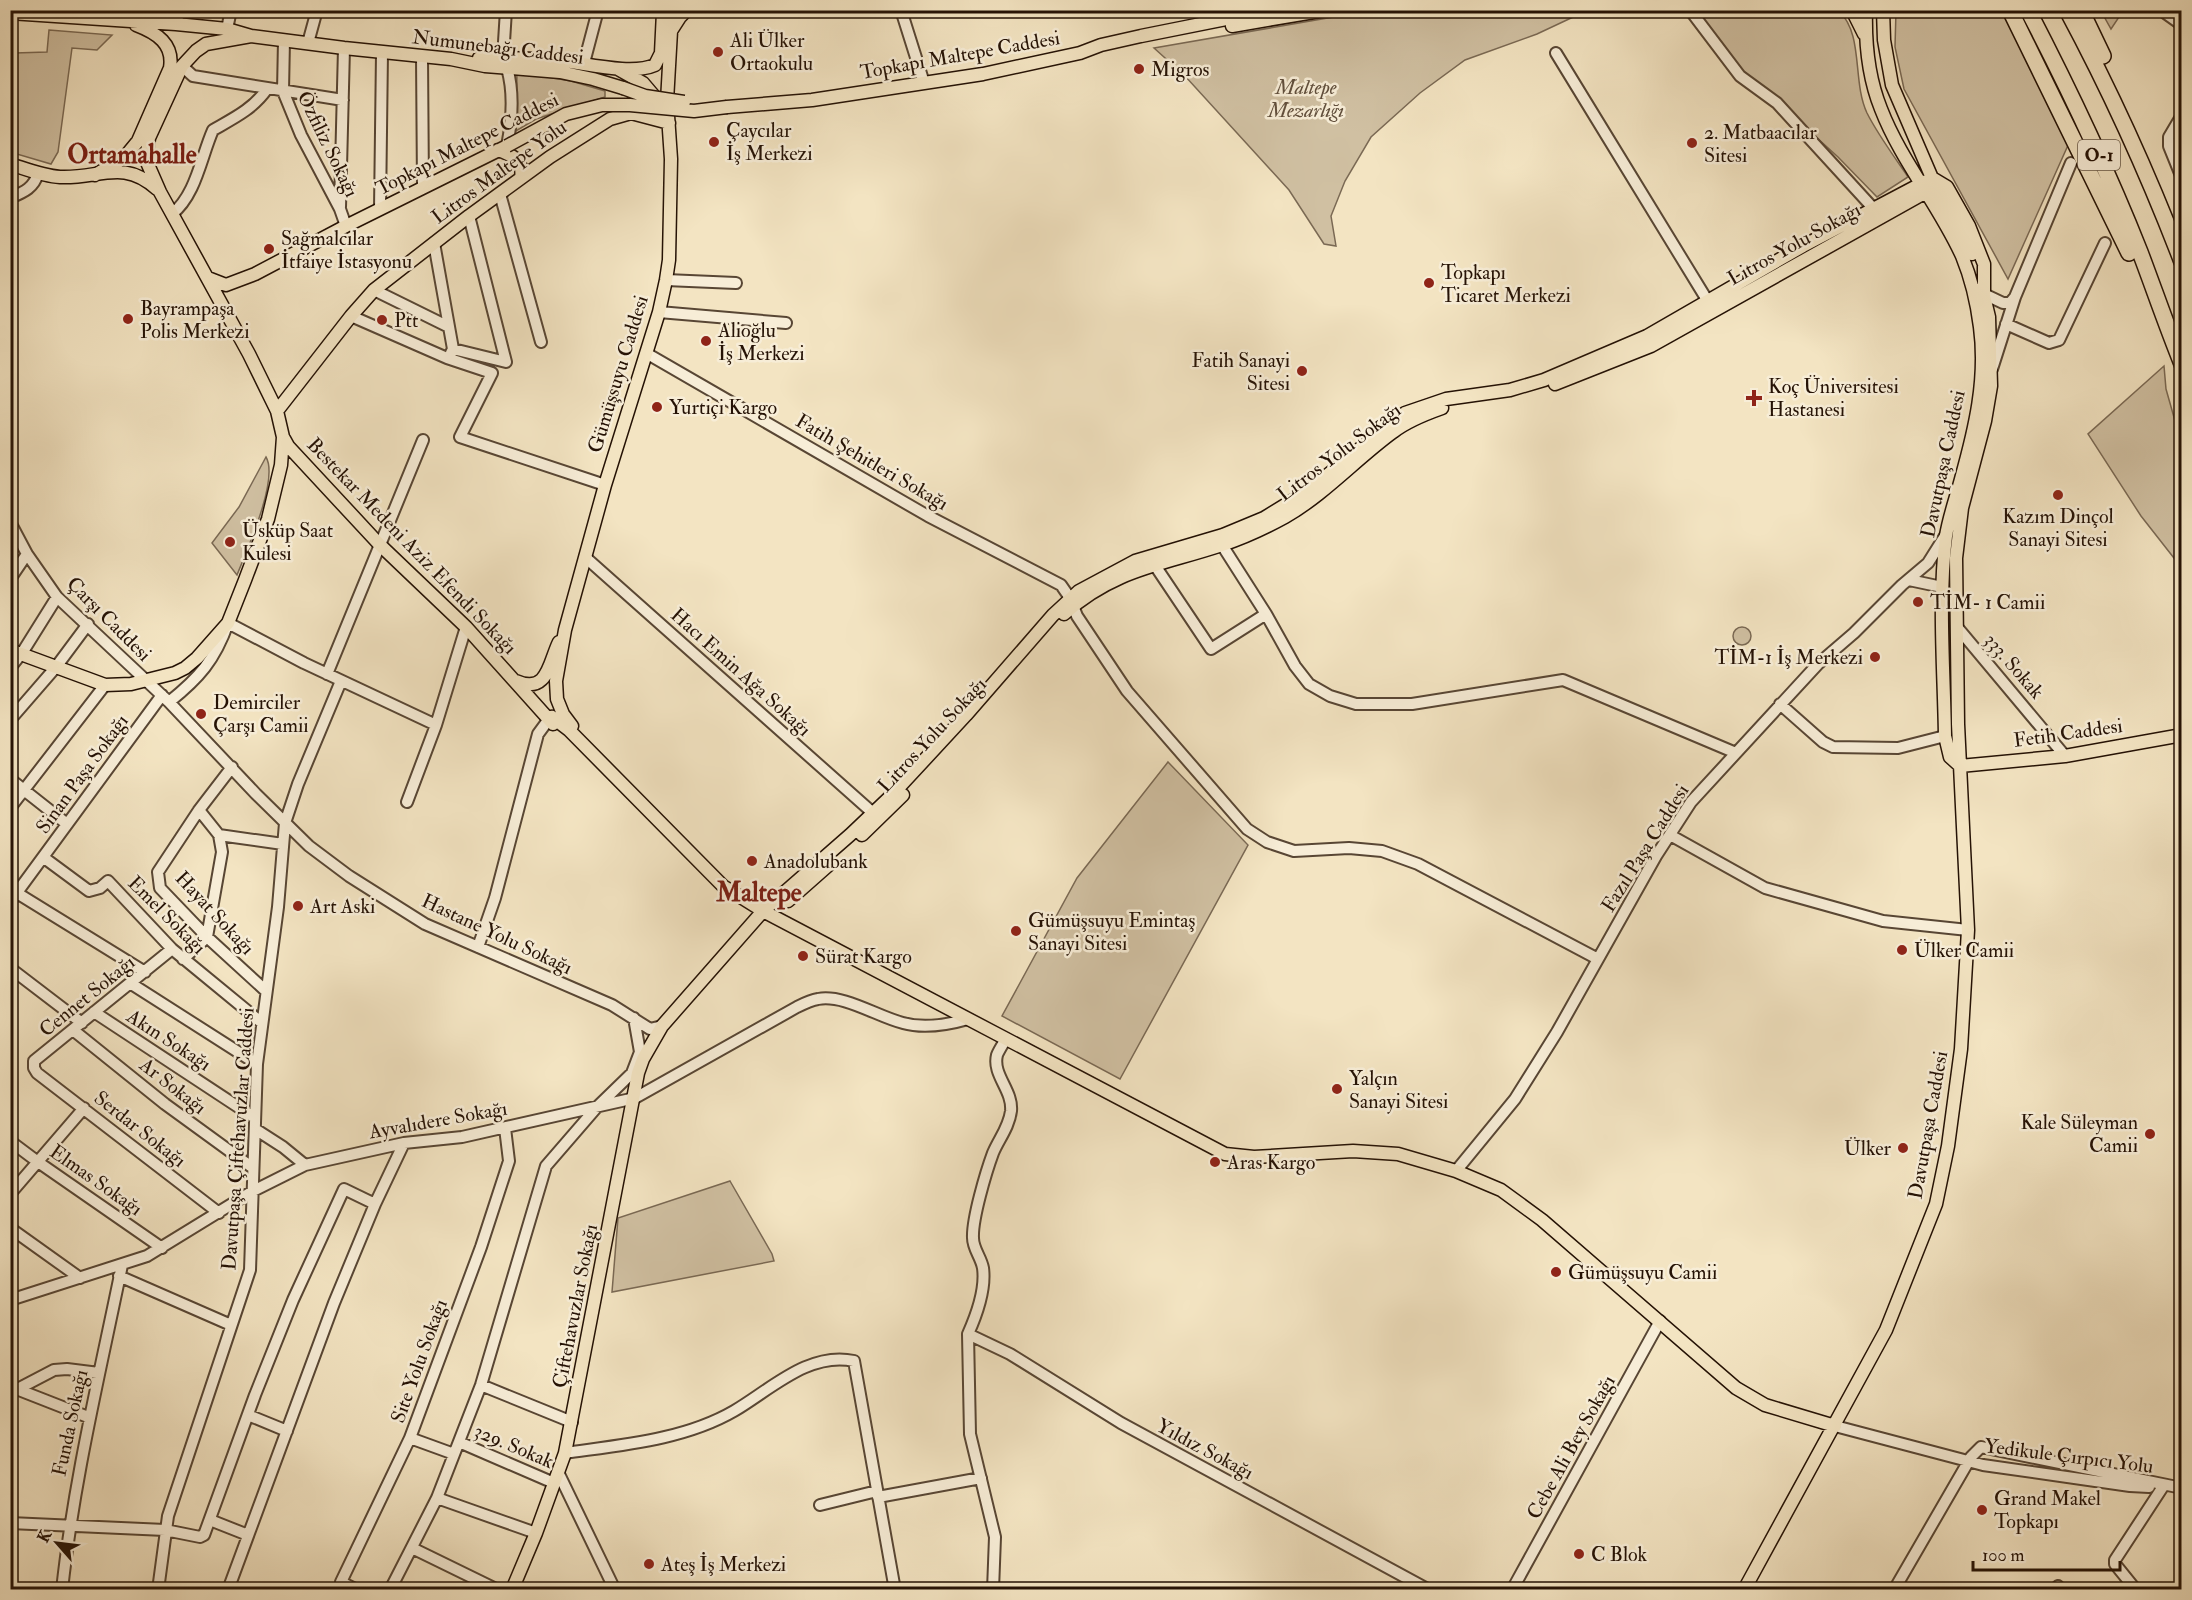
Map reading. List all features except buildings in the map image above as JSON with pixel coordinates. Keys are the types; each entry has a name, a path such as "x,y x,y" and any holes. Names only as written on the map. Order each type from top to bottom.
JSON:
{"highway":[{"path":"2010,10 2133,260 2158,305"},
{"name":"O-1","path":"2028,10 2099,157 2140,254 2181,364"},
{"name":"O-1","path":"2067,10 2114,102 2181,262"},
{"path":"2081,10 2111,75 2114,102"}],"main road":[{"path":"505,63 584,63 617,69 656,65 661,53 665,10"},
{"name":"Gümüşsuyu Caddesi","path":"565,630 605,485 659,312 666,280 669,260 671,159 667,101 671,32 665,10"},
{"path":"671,32 687,10"},
{"name":"Topkapı Maltepe Caddesi","path":"208,278 226,285 237,282 566,114 602,105 630,105 694,111 773,105 834,97 983,74 1080,53 1103,52 1271,10"},
{"name":"Topkapı Maltepe Caddesi","path":"1190,29 1326,10"},
{"path":"1852,10 1865,38"},
{"name":"Davutpaşa Caddesi","path":"1744,1590 1886,1330 1936,1204 1958,1081 1968,930 1960,766 1956,558 1962,508 1989,400 1992,369 1989,317 1969,246 1880,108 1868,61 1865,38 1866,10"},
{"path":"1876,10 1879,54 1892,85"},
{"name":"Davutpaşa Caddesi","path":"1883,10 1884,40 1892,85 1929,185 1963,259 1974,296 1982,351 1976,424 1947,534 1942,587 1945,736 1950,758 1960,766"},
{"name":"Numunebağı Caddesi","path":"10,13 93,14 126,22 227,29 251,36 382,53 451,58 469,64 505,63 593,79 645,96 727,107"},
{"path":"95,175 124,158 138,141 170,68 172,58 164,40 147,29 126,22"},
{"path":"16,651 105,685 130,684 185,668 228,623 268,519 281,465 283,437 277,411 262,379 160,192 146,160 149,138 182,66 206,44 251,36"},
{"path":"617,69 649,88 663,107 669,123"},
{"name":"Litros Maltepe Yolu","path":"277,411 374,290 469,216 567,146 610,119 631,113 669,123"},
{"path":"503,148 520,164 521,178"},
{"path":"10,164 62,177 122,171 148,181 160,192"},
{"name":"Litros Yolu Sokağı","path":"662,1026 763,911 773,910 793,897 947,749 1006,683 1079,591 1134,561 1223,535 1264,519 1308,491 1390,424 1446,407 1512,398 1652,346 1710,306 1873,208 1929,185"},
{"name":"Litros Yolu Sokağı","path":"1710,306 1929,185"},
{"name":"Litros Yolu Sokağı","path":"1072,602 1121,577 1154,564 1222,545 1271,524 1308,502 1407,418"},
{"name":"Bestekar Medeni Aziz Efendi Sokağı","path":"283,437 288,446 379,544 466,627 549,719 552,717 556,719 569,730 628,791"},
{"path":"1942,587 1947,597 1949,615 1950,663 1958,688"},
{"path":"516,681 531,685 542,680 550,667 555,649 565,630"},
{"path":"565,630 556,681 559,706 577,732 628,791 723,886 763,911 1225,1154 1254,1157 1353,1151 1398,1154 1456,1170 1501,1190 1542,1220 1736,1388 1766,1405 1835,1426"},
{"name":"Fetih Caddesi","path":"1960,766 2065,756 2181,735"},
{"name":"Çiftehavuzlar Sokağı","path":"512,1590 536,1533 565,1453 632,1087 643,1059 662,1026"}],"street":[{"path":"176,24 180,10"},
{"path":"227,29 231,10"},
{"path":"308,43 317,10"},
{"path":"503,148 511,108 510,81 505,63 506,10"},
{"path":"584,63 598,10"},
{"path":"901,10 924,83"},
{"path":"1690,10 1740,76 1776,103 1873,208"},
{"path":"2161,10 2181,25"},
{"name":"Özfiliz Sokağı","path":"284,40 283,91 346,226"},
{"path":"339,209 344,48"},
{"path":"1556,52 1710,306"},
{"path":"381,209 382,53"},
{"path":"422,57 423,187"},
{"path":"182,66 193,76 343,100"},
{"path":"172,213 181,206 189,194 213,129 246,112 258,103 267,89"},
{"path":"2181,115 2169,137 2169,146 2181,178"},
{"path":"1992,369 2015,297 2071,163"},
{"path":"10,198 30,189 36,182 38,172"},
{"path":"500,194 541,342"},
{"path":"450,354 506,362 469,216"},
{"path":"434,243 449,327 450,354"},
{"path":"2006,324 2049,343 2059,340 2105,243"},
{"path":"666,280 736,283"},
{"path":"374,290 449,327"},
{"path":"1984,294 2003,303 2010,303 2015,297"},
{"path":"659,312 786,323"},
{"path":"351,316 450,354 492,373 460,437 605,485"},
{"name":"Fatih Şehitleri Sokağı","path":"646,353 928,516 1061,585 1083,626 1127,691 1247,829 1267,842 1294,850 1349,848 1382,851 1418,864 1598,959"},
{"path":"327,674 423,440"},
{"name":"Çarşı Caddesi","path":"10,522 27,554 57,597 145,680"},
{"name":"Fazıl Paşa Caddesi","path":"1456,1170 1515,1099 1557,1032 1670,835 1692,802 1818,664 1928,563 1947,534"},
{"path":"1222,545 1266,614 1295,666 1310,684 1330,696 1356,704 1412,704 1563,680 1736,753"},
{"path":"10,579 27,554"},
{"name":"Hacı Emin Ağa Sokağı","path":"585,557 876,816"},
{"path":"1154,564 1211,649 1266,614"},
{"path":"1909,580 1942,587"},
{"path":"10,668 16,651 57,597"},
{"path":"228,623 341,681 436,724"},
{"name":"Sinan Paşa Sokağı","path":"14,898 166,698 188,686 211,661 228,623"},
{"path":"10,720 56,667 88,624"},
{"path":"407,802 436,724 466,627"},
{"name":"333. Sokak","path":"1957,627 2065,756"},
{"name":"Hastane Yolu Sokağı","path":"145,680 166,698 285,823 309,846 349,876 425,924 612,1005 650,1029 662,1026"},
{"name":"Davutpaşa Çiftehavuzlar Caddesi","path":"158,1590 168,1516 250,1270 257,1064 278,907 285,823 298,784 341,681"},
{"path":"10,808 105,685"},
{"path":"1780,704 1823,742 1833,747 1898,748 1945,736"},
{"path":"478,947 495,898 536,743 542,728 549,719"},
{"name":"Hayat Sokağı","path":"232,767 199,810 158,872 160,888 207,937 266,991"},
{"path":"10,779 68,824"},
{"path":"183,959 207,937 222,852 219,835 199,810"},
{"path":"219,835 283,844"},
{"path":"1670,835 1765,888 1883,921 1968,930"},
{"name":"Emel Sokağı","path":"43,857 89,891 100,888 108,881 172,950 262,1023"},
{"path":"14,898 145,972"},
{"name":"Cennet Sokağı","path":"37,1073 34,1061 172,950"},
{"name":"Ar Sokağı","path":"10,968 165,1104 253,1168"},
{"path":"130,983 257,1064"},
{"path":"390,1590 437,1498 481,1385 546,1166 597,1107 632,1087 818,999 837,999 903,1023 918,1026 951,1024 968,1019"},
{"name":"Akın Sokağı","path":"94,1012 255,1118"},
{"path":"632,1087 640,1052 634,1018"},
{"path":"993,1590 994,1537 970,1434 968,1334 975,1318 983,1283 983,1266 972,1237 994,1152 1011,1115 1009,1092 998,1073 996,1064 1006,1039"},
{"name":"Serdar Sokağı","path":"37,1073 219,1213"},
{"name":"Ayvalıdere Sokağı","path":"10,1300 80,1278 121,1270 162,1248 253,1191 305,1165 404,1143 462,1137 597,1107 632,1087"},
{"path":"10,1194 84,1108"},
{"name":"Site Yolu Sokağı","path":"357,1590 341,1582 410,1438 504,1180 509,1161 505,1128"},
{"path":"255,1130 283,1147 305,1165"},
{"name":"Elmas Sokağı","path":"10,1141 162,1248"},
{"path":"228,1590 334,1303 375,1204 404,1143"},
{"path":"10,1523 165,1530 201,1537 206,1532 293,1300 344,1189 375,1204"},
{"path":"10,1227 80,1278"},
{"path":"121,1270 231,1325"},
{"name":"Funda Sokağı","path":"62,1590 68,1527 88,1417 121,1270"},
{"name":"Cebe Ali Bey Sokağı","path":"1512,1590 1660,1321"},
{"name":"Yıldız Sokağı","path":"968,1334 1010,1354 1121,1423 1429,1590"},
{"path":"565,1453 656,1439 703,1426 733,1412 796,1372 827,1360 854,1361 895,1590"},
{"path":"15,1391 54,1370 67,1369 99,1373"},
{"path":"481,1385 572,1422"},
{"path":"15,1391 88,1417"},
{"path":"248,1415 287,1431"},
{"name":"Yedikule Çırpıcı Yolu","path":"1835,1426 1970,1461 2130,1486 2164,1485"},
{"path":"410,1438 454,1454"},
{"name":"329. Sokak","path":"459,1442 556,1477"},
{"name":"Yedikule Çırpıcı Yolu","path":"1970,1461 1971,1457 1981,1448 2181,1488"},
{"path":"1894,1590 1970,1461"},
{"path":"556,1477 615,1590"},
{"path":"820,1505 981,1478"},
{"path":"2136,1590 2115,1564 2115,1560 2164,1485"},
{"path":"437,1498 536,1533"},
{"path":"210,1520 248,1535"},
{"path":"412,1548 498,1590"},
{"path":"2055,1590 2058,1586 2061,1590"}],"green space":[{"name":"Maltepe Mezarlığı","path":"1374,10 1586,11 1537,34 1465,60 1420,93 1371,137 1345,181 1331,216 1336,246 1324,244 1289,190 1185,76 1154,48"},
{"path":"1688,11 1839,11 1847,21 1852,33 1860,87 1867,113 1908,177 1877,197 1838,157 1739,67"},
{"path":"1896,11 2002,11 2069,143 2008,279 1904,89 1895,47"},
{"path":"2101,11 2123,11 2111,29"},
{"path":"49,30 112,35 97,50 72,48 58,152 51,164 10,152 10,79 15,53 47,52"},
{"path":"517,72 571,81 605,91 605,97 536,119 516,131"},
{"path":"2164,366 2166,389 2181,442 2181,567 2141,516 2088,434"},
{"path":"266,457 269,467 265,497 237,575 212,543 239,507"},
{"path":"1742,627 1748,630 1751,636 1748,642 1742,645 1736,642 1733,636 1736,630"},
{"path":"1168,762 1248,845 1120,1079 1002,1016 1077,878"},
{"path":"730,1181 774,1261 612,1292 618,1218"}],"place":[{"name":"Ali Ülker Ortaokulu","path":"718,52"},
{"name":"Migros","path":"1139,69"},
{"name":"Çaycılar İş Merkezi","path":"714,142"},
{"name":"2. Matbaacılar Sitesi","path":"1692,143"},
{"name":"Sağmalcılar İtfaiye İstasyonu","path":"269,249"},
{"name":"Topkapı Ticaret Merkezi","path":"1429,283"},
{"name":"Bayrampaşa Polis Merkezi","path":"128,319"},
{"name":"Ptt","path":"382,320"},
{"name":"Alioğlu İş Merkezi","path":"706,341"},
{"name":"Fatih Sanayi Sitesi","path":"1302,371"},
{"name":"Koç Üniversitesi Hastanesi","path":"1754,398"},
{"name":"Yurtiçi Kargo","path":"657,407"},
{"name":"Kazım Dinçol Sanayi Sitesi","path":"2058,495"},
{"name":"Üsküp Saat Kulesi","path":"230,542"},
{"name":"TİM- 1 Camii","path":"1918,602"},
{"name":"TİM-1 İş Merkezi","path":"1875,657"},
{"name":"Demirciler Çarşı Camii","path":"201,714"},
{"name":"Anadolubank","path":"752,861"},
{"name":"Art Aski","path":"298,906"},
{"name":"Gümüşsuyu Emintaş Sanayi Sitesi","path":"1016,931"},
{"name":"Ülker Camii","path":"1902,950"},
{"name":"Sürat Kargo","path":"803,956"},
{"name":"Yalçın Sanayi Sitesi","path":"1337,1089"},
{"name":"Kale Süleyman Camii","path":"2150,1134"},
{"name":"Ülker","path":"1903,1148"},
{"name":"Aras Kargo","path":"1215,1162"},
{"name":"Gümüşsuyu Camii","path":"1556,1272"},
{"name":"Grand Makel Topkapı","path":"1982,1510"},
{"name":"C Blok","path":"1579,1554"},
{"name":"Ateş İş Merkezi","path":"649,1564"}],"district":[{"name":"Ortamahalle","path":"132,155"},
{"name":"Maltepe","path":"759,893"}]}
